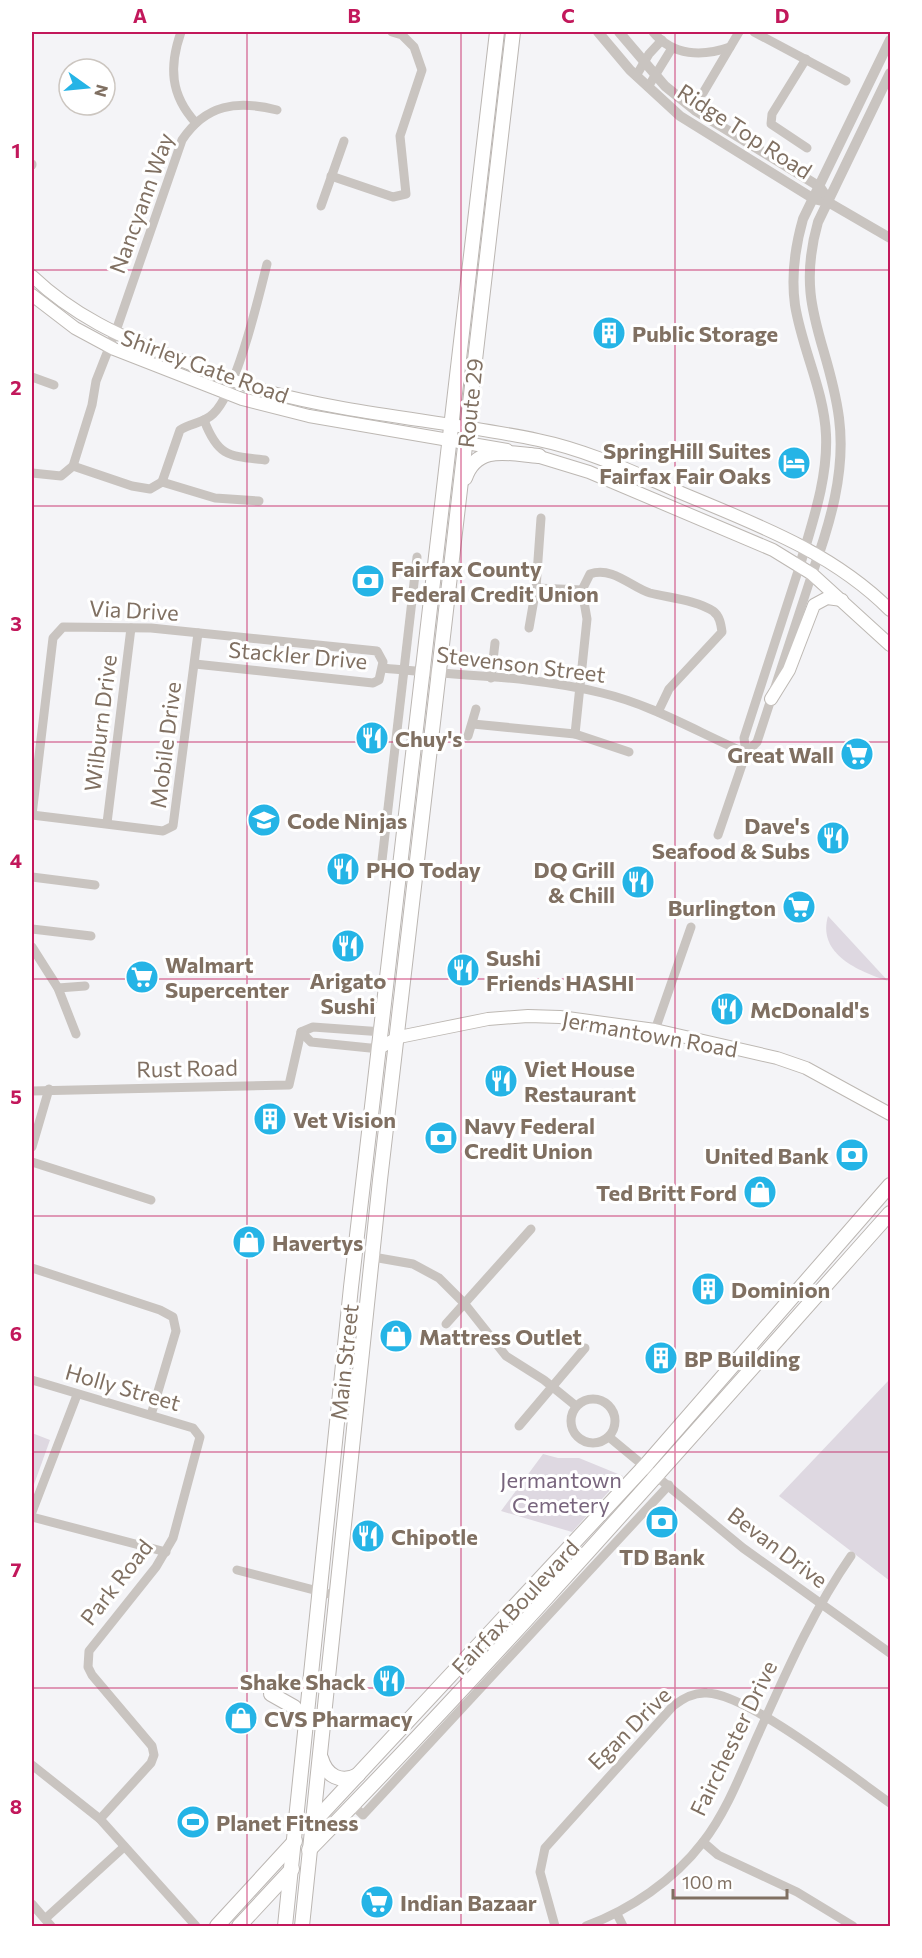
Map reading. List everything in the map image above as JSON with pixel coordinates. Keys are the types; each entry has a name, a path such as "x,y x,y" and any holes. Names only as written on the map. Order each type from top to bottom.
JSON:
{"main road":[{"name":"Route 29","path":"413,769 497,32"},
{"name":"Route 29","path":"427,774 513,32"},
{"name":"Shirley Gate Road","path":"32,276 64,304 115,334 232,379 265,391 452,432 465,442 539,456 646,496 758,543 800,565 812,574 891,645"},
{"name":"Shirley Gate Road","path":"32,295 75,328 110,347 226,393 300,414 452,432 467,428 544,441 594,457 765,527 819,554 870,591 891,610"},
{"path":"457,512 469,468 478,457 496,453 539,456"},
{"path":"771,699 789,670 814,605 827,598 843,601"},
{"name":"Main Street","path":"295,1841 351,1287 413,769"},
{"name":"Main Street","path":"311,1849 372,1257 399,1037 427,774"},
{"name":"Jermantown Road","path":"381,1047 399,1037 488,1019 533,1016 655,1030 791,1062 891,1114"},
{"name":"Jermantown Road","path":"383,1032 399,1037"},
{"name":"Fairfax Boulevard","path":"295,1841 360,1774 645,1466 891,1185"},
{"name":"Fairfax Boulevard","path":"291,1870 311,1849 358,1811 544,1611 599,1537 657,1476 891,1213"},
{"path":"855,1228 865,1241"},
{"path":"776,1318 786,1331"},
{"path":"271,1694 294,1707 306,1723"},
{"path":"320,1756 327,1771 337,1778 348,1779 360,1774"},
{"path":"285,1926 295,1841"},
{"path":"217,1926 295,1841"},
{"path":"302,1926 311,1849"},
{"path":"238,1926 291,1870"}],"street":[{"path":"182,32 174,53 173,79 179,101 196,123"},
{"path":"331,176 393,197 406,194 400,136 422,70 414,47 402,35 392,32"},
{"name":"Ridge Top Road","path":"598,32 636,76 697,128 814,199 828,202 891,238"},
{"name":"Ridge Top Road","path":"618,32 654,74 696,111 820,187 828,202"},
{"path":"653,32 672,48 710,54 730,46"},
{"path":"703,93 739,32"},
{"path":"754,32 846,81"},
{"path":"636,76 662,40"},
{"path":"746,753 744,738 800,565 824,467 826,436 822,403 795,304 793,268 803,219 891,40"},
{"path":"648,87 672,48"},
{"path":"806,59 772,114 771,124 807,148"},
{"path":"718,835 746,753 757,742 819,554 837,488 841,452 839,418 833,386 809,299 811,246 828,202 891,73"},
{"name":"Nancyann Way","path":"73,466 92,405 96,381 115,334 178,147 196,123 215,110 232,105 254,104 277,110"},
{"path":"321,206 344,141"},
{"path":"32,473 61,476 73,466 132,486 150,489 162,482 180,430 216,412 226,393 251,329 267,264"},
{"path":"32,377 54,385"},
{"path":"204,420 217,447 225,453 265,460"},
{"path":"162,482 215,498 259,501"},
{"path":"528,628 536,588 541,518"},
{"path":"381,869 417,557"},
{"path":"575,734 587,619 582,590 590,574 598,571 632,582 649,593 666,595 713,611 719,618 722,632 669,689 658,712"},
{"path":"536,588 582,590"},
{"name":"Via Drive","path":"32,815 55,633 67,626 131,627 377,651 383,668"},
{"name":"Wilburn Drive","path":"107,823 131,627"},
{"name":"Mobile Drive","path":"32,815 163,831 173,826 198,633"},
{"path":"491,678 495,643"},
{"name":"Stackler Drive","path":"195,664 373,683 379,680 383,668 423,671"},
{"name":"Stevenson Street","path":"423,671 578,688 620,698 658,712 746,753"},
{"path":"468,736 476,709"},
{"path":"473,724 575,734 606,742 629,752"},
{"path":"32,877 95,885"},
{"path":"655,1030 691,927"},
{"path":"32,929 91,936"},
{"path":"32,947 58,988 76,1034"},
{"path":"58,988 85,986"},
{"path":"381,1047 311,1042 302,1032 313,1027 383,1032"},
{"name":"Rust Road","path":"32,1091 289,1085 302,1032"},
{"path":"32,1147 50,1089"},
{"path":"32,1162 151,1200"},
{"path":"446,1324 531,1229"},
{"path":"372,1257 413,1264 439,1278 464,1303 506,1356 576,1406"},
{"path":"32,1268 160,1310 173,1317 176,1331 151,1415"},
{"path":"519,1426 585,1348"},
{"name":"Holly Street","path":"32,1380 193,1428 201,1437"},
{"path":"32,1512 77,1395"},
{"path":"596,1398 609,1405 615,1417 613,1431 609,1437 602,1442 587,1443 574,1434 570,1420 576,1406 596,1398"},
{"name":"Park Road","path":"100,1819 151,1763 154,1755 152,1746 92,1675 88,1667 89,1651 166,1552 173,1539 201,1437"},
{"name":"Bevan Drive","path":"609,1437 625,1453 669,1485 742,1548 891,1653"},
{"path":"527,1594 544,1611 611,1548 669,1485"},
{"path":"32,1517 166,1552"},
{"path":"599,1537 611,1548"},
{"name":"Fairchester Drive","path":"586,1926 617,1914 663,1882 703,1842 731,1795 820,1603 851,1556"},
{"path":"237,1570 337,1596"},
{"name":"Egan Drive","path":"555,1926 540,1872 545,1848 674,1706 689,1696 711,1693 766,1718 891,1803"},
{"path":"32,1765 100,1819 196,1926"},
{"path":"703,1842 718,1855 797,1892 853,1926"},
{"path":"45,1918 124,1847"},
{"path":"32,1904 51,1926"},
{"path":"617,1914 623,1926"}],"green space":[{"path":"828,916 888,981 853,966 834,951 826,929"},
{"path":"890,1379 890,1581 779,1496"},
{"path":"32,1433 50,1440 32,1490"},
{"name":"Jermantown Cemetery","path":"543,1454 558,1458 579,1458 623,1476 572,1532 501,1511"}],"place":[{"name":"Public Storage","path":"609,333"},
{"name":"SpringHill Suites Fairfax Fair Oaks","path":"794,463"},
{"name":"Fairfax County Federal Credit Union","path":"368,581"},
{"name":"Chuy's","path":"372,738"},
{"name":"Great Wall","path":"857,754"},
{"name":"Code Ninjas","path":"264,820"},
{"name":"Dave's Seafood & Subs","path":"833,838"},
{"name":"PHO Today","path":"343,869"},
{"name":"DQ Grill & Chill","path":"638,882"},
{"name":"Burlington","path":"799,907"},
{"name":"Arigato Sushi","path":"348,946"},
{"name":"Sushi Friends HASHI","path":"463,970"},
{"name":"Walmart Supercenter","path":"142,977"},
{"name":"McDonald's","path":"727,1009"},
{"name":"Viet House Restaurant","path":"501,1081"},
{"name":"Vet Vision","path":"270,1119"},
{"name":"Navy Federal Credit Union","path":"441,1138"},
{"name":"United Bank","path":"852,1155"},
{"name":"Ted Britt Ford","path":"760,1192"},
{"name":"Havertys","path":"249,1242"},
{"name":"Dominion","path":"708,1289"},
{"name":"Mattress Outlet","path":"396,1336"},
{"name":"BP Building","path":"661,1358"},
{"name":"TD Bank","path":"662,1522"},
{"name":"Chipotle","path":"368,1536"},
{"name":"Shake Shack","path":"389,1681"},
{"name":"CVS Pharmacy","path":"241,1718"},
{"name":"Planet Fitness","path":"193,1822"},
{"name":"Indian Bazaar","path":"377,1902"}]}
